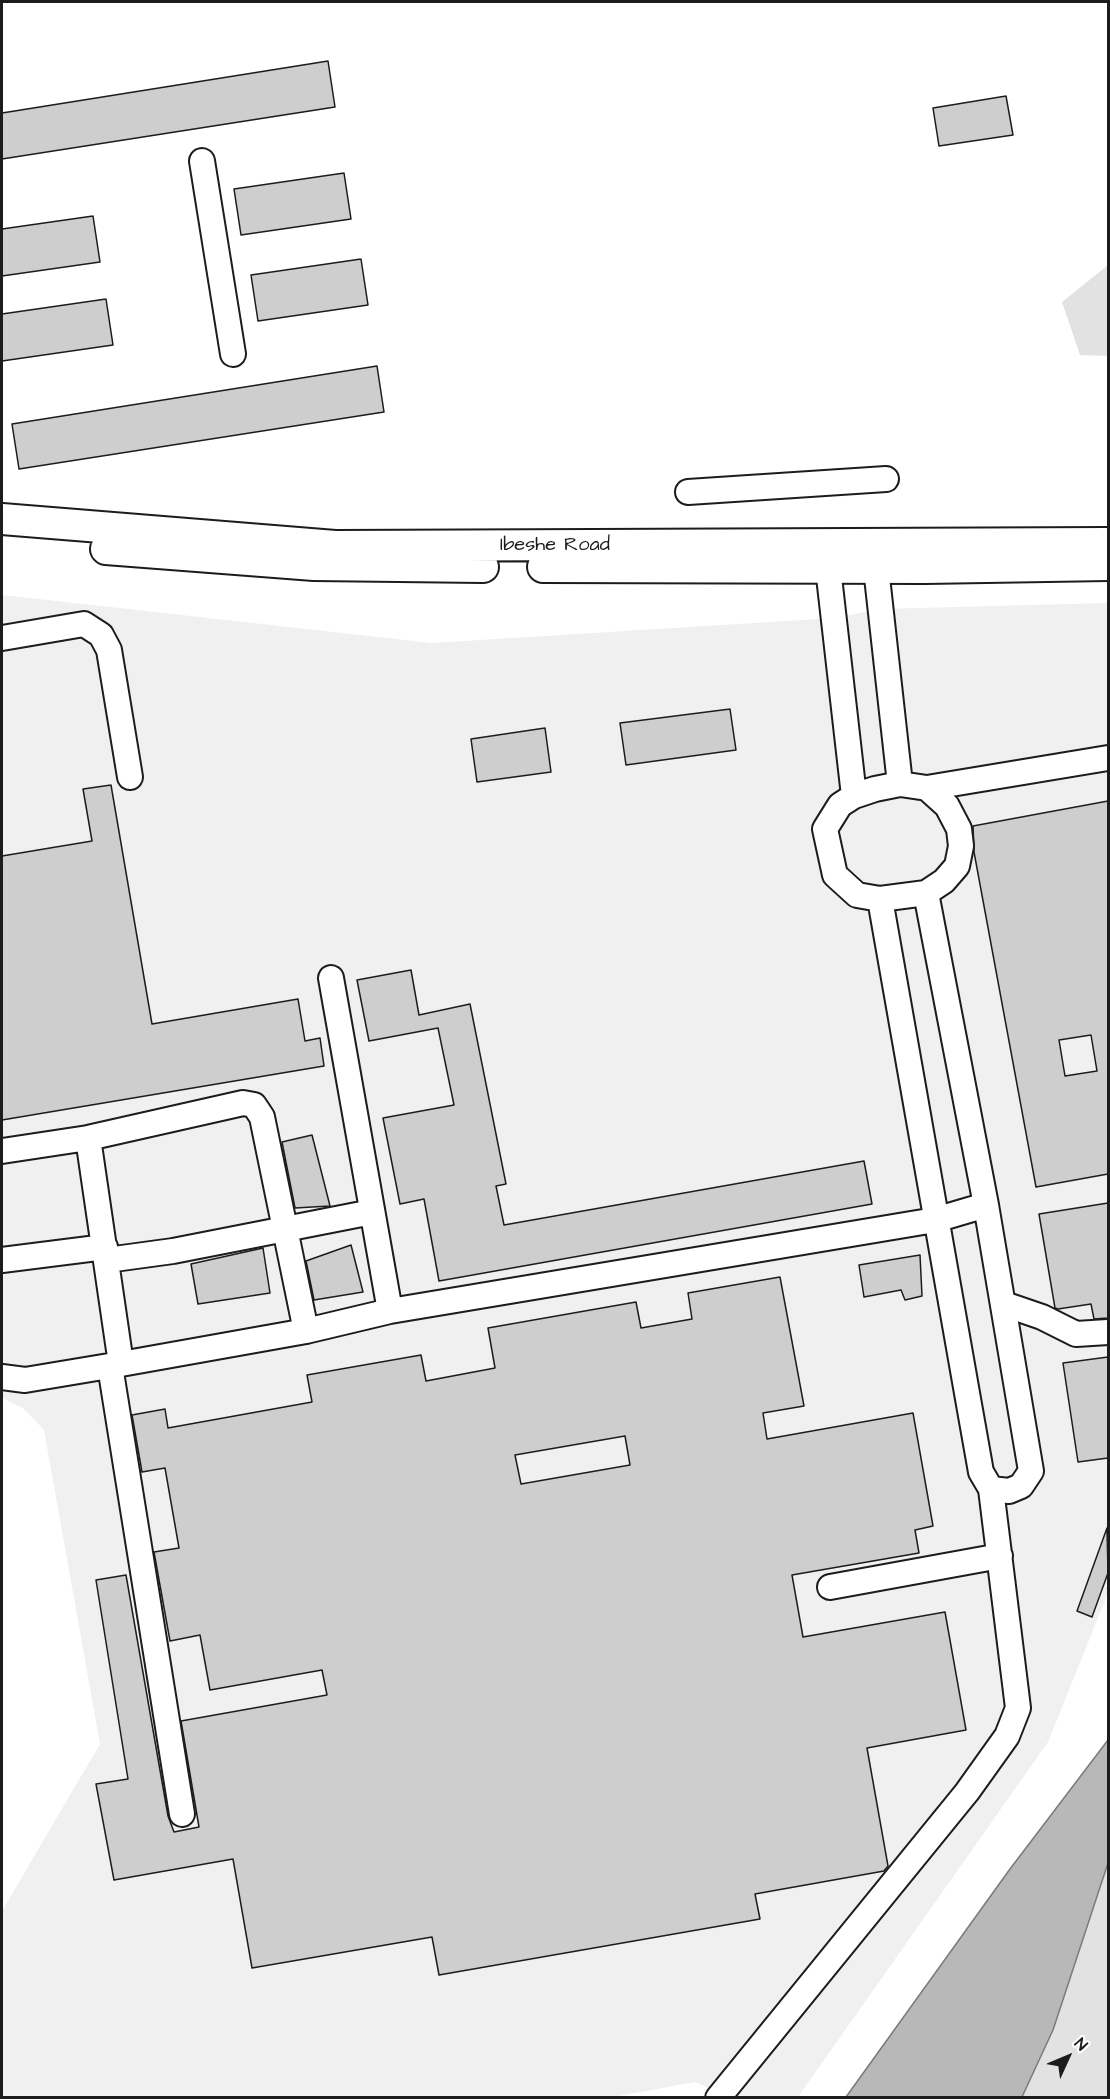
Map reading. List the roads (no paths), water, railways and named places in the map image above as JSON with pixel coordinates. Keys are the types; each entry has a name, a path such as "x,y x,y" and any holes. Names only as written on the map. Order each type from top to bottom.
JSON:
{"main road":[{"name":"Ibeshe Road","path":"2,519 335,546 1108,543"},
{"name":"Ibeshe Road","path":"2,540 314,565 828,568 1108,565"}],"street":[{"path":"202,161 232,354"},
{"path":"688,492 886,479"},
{"path":"828,568 854,796"},
{"path":"876,568 900,784"},
{"path":"2,638 84,624 101,635 109,650 130,777"},
{"path":"927,788 947,806 958,829 961,846 957,866 944,881 926,893 880,899 857,895 835,875 825,829 840,805 854,796 900,784 927,788 1108,758"},
{"path":"926,893 1004,1304 1031,1471 1021,1486 1009,1491 991,1489"},
{"path":"718,2097 967,1792 1007,1736 1018,1708 991,1489 981,1472 880,899"},
{"path":"331,978 390,1311"},
{"path":"2,1150 88,1138 243,1103 254,1105 262,1116 306,1331"},
{"path":"88,1138 106,1253 115,1365 182,1814"},
{"path":"2,1377 25,1380 115,1365 306,1331 390,1311 935,1220 986,1205"},
{"path":"2,1260 173,1251 372,1212"},
{"path":"1004,1304 1042,1317 1076,1334 1108,1332"},
{"path":"830,1587 1000,1556"}]}
